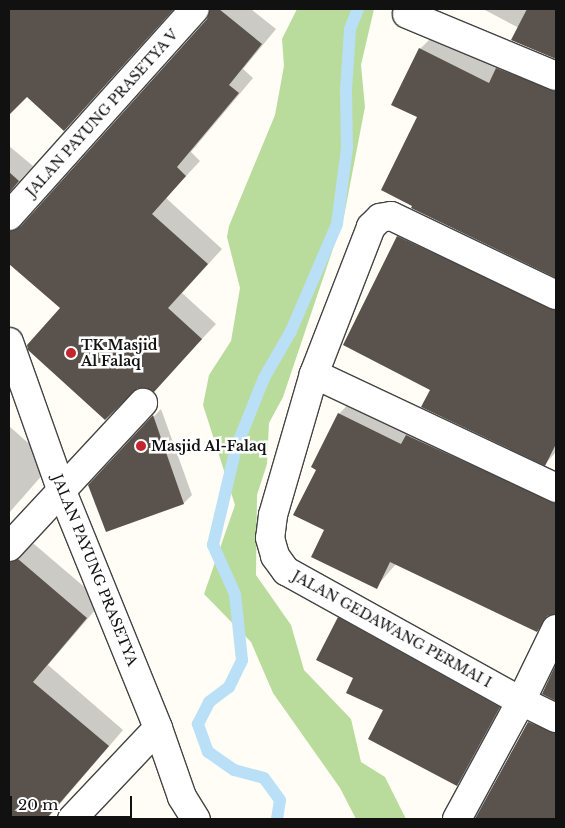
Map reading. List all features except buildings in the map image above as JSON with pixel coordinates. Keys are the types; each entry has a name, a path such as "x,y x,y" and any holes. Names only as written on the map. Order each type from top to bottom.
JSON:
{"street":[{"name":"JALAN PAYUNG PRASETYA V","path":"9,216 195,9"},
{"path":"407,14 556,76"},
{"name":"JALAN GEDAWANG PERMAI I","path":"556,295 391,216 380,218 371,227 314,374 273,515 270,538 274,556 286,571 521,701 556,718"},
{"name":"JALAN PAYUNG PRASETYA","path":"9,342 61,488 158,728 182,797 196,819"},
{"path":"314,374 556,488"},
{"path":"9,547 61,488 143,403"},
{"path":"457,819 521,701 556,629"},
{"path":"72,819 158,728"}],"green space":[{"path":"297,9 374,9 361,65 365,107 344,216 283,397 269,423 267,464 257,495 256,575 291,625 304,670 351,719 361,762 385,777 406,819 356,819 340,788 273,693 251,642 204,594 235,505 203,405 209,375 231,341 240,288 227,237 229,226 275,115 284,66 282,39"}],"waterway":[{"path":"277,819 280,800 264,778 234,770 208,752 198,724 209,702 229,687 242,660 235,594 213,545 236,448 264,378 291,331 337,224 347,148 346,90 350,29 358,9"}],"place":[{"name":"TK Masjid Al Falaq","path":"71,353"},
{"name":"Masjid Al-Falaq","path":"141,446"}]}
